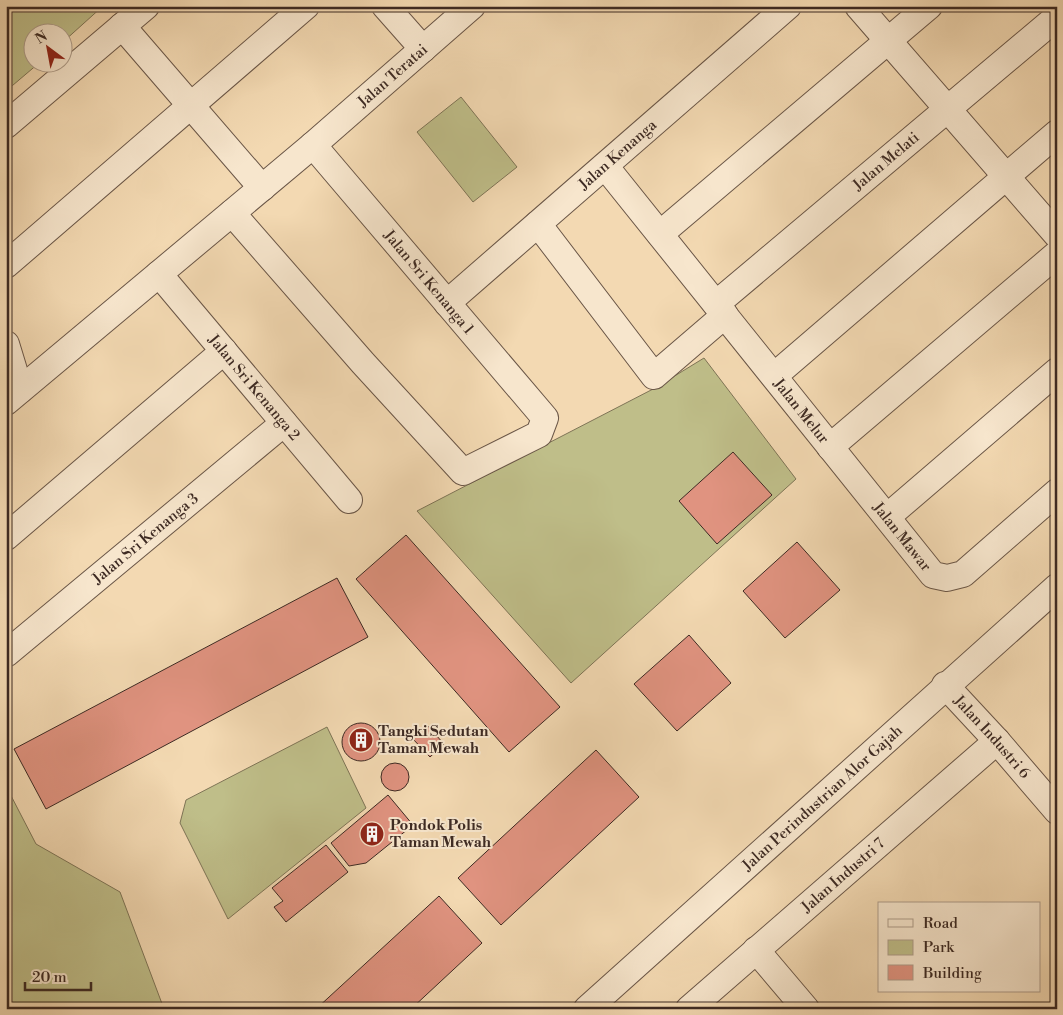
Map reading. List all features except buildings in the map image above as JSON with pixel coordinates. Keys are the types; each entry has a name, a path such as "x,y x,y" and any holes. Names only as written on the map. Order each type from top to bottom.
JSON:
{"street":[{"path":"6,125 146,6"},
{"path":"6,265 306,6"},
{"path":"384,6 423,49"},
{"name":"Jalan Teratai","path":"13,396 313,145 472,6"},
{"name":"Jalan Kenanga","path":"447,303 788,6"},
{"path":"858,6 1057,235"},
{"path":"660,234 928,6"},
{"name":"Jalan Melati","path":"538,224 654,376 720,310 1057,17"},
{"path":"122,26 262,188"},
{"path":"774,376 1057,133"},
{"name":"Jalan Sri Kenanga 1","path":"232,213 363,363 463,472 539,434 545,418 313,145"},
{"name":"Jalan Melur","path":"605,166 830,447 1057,254"},
{"name":"Jalan Sri Kenanga 2","path":"159,274 349,500"},
{"path":"6,344 13,396"},
{"path":"6,537 224,352"},
{"path":"887,517 1057,371"},
{"name":"Jalan Sri Kenanga 3","path":"6,654 284,423"},
{"name":"Jalan Mawar","path":"830,447 933,575 947,578 963,574 1057,492"},
{"name":"Jalan Perindustrian Alor Gajah","path":"587,1009 945,685 1057,587"},
{"name":"Jalan Industri 6","path":"945,685 997,741 1057,812"},
{"name":"Jalan Industri 7","path":"689,1009 997,741"},
{"path":"756,950 806,1009"}],"green space":[{"path":"6,6 103,6 72,34 72,22 22,22 22,72 28,72 6,91"},
{"path":"461,97 517,167 473,202 417,132"},
{"path":"704,358 796,479 571,683 417,511 655,388"},
{"path":"327,727 366,808 228,919 180,823 186,800"},
{"path":"6,786 36,844 120,892 164,1009 6,1009"}],"place":[{"name":"Tangki Sedutan Taman Mewah","path":"361,740"},
{"name":"Pondok Polis Taman Mewah","path":"372,834"}]}
